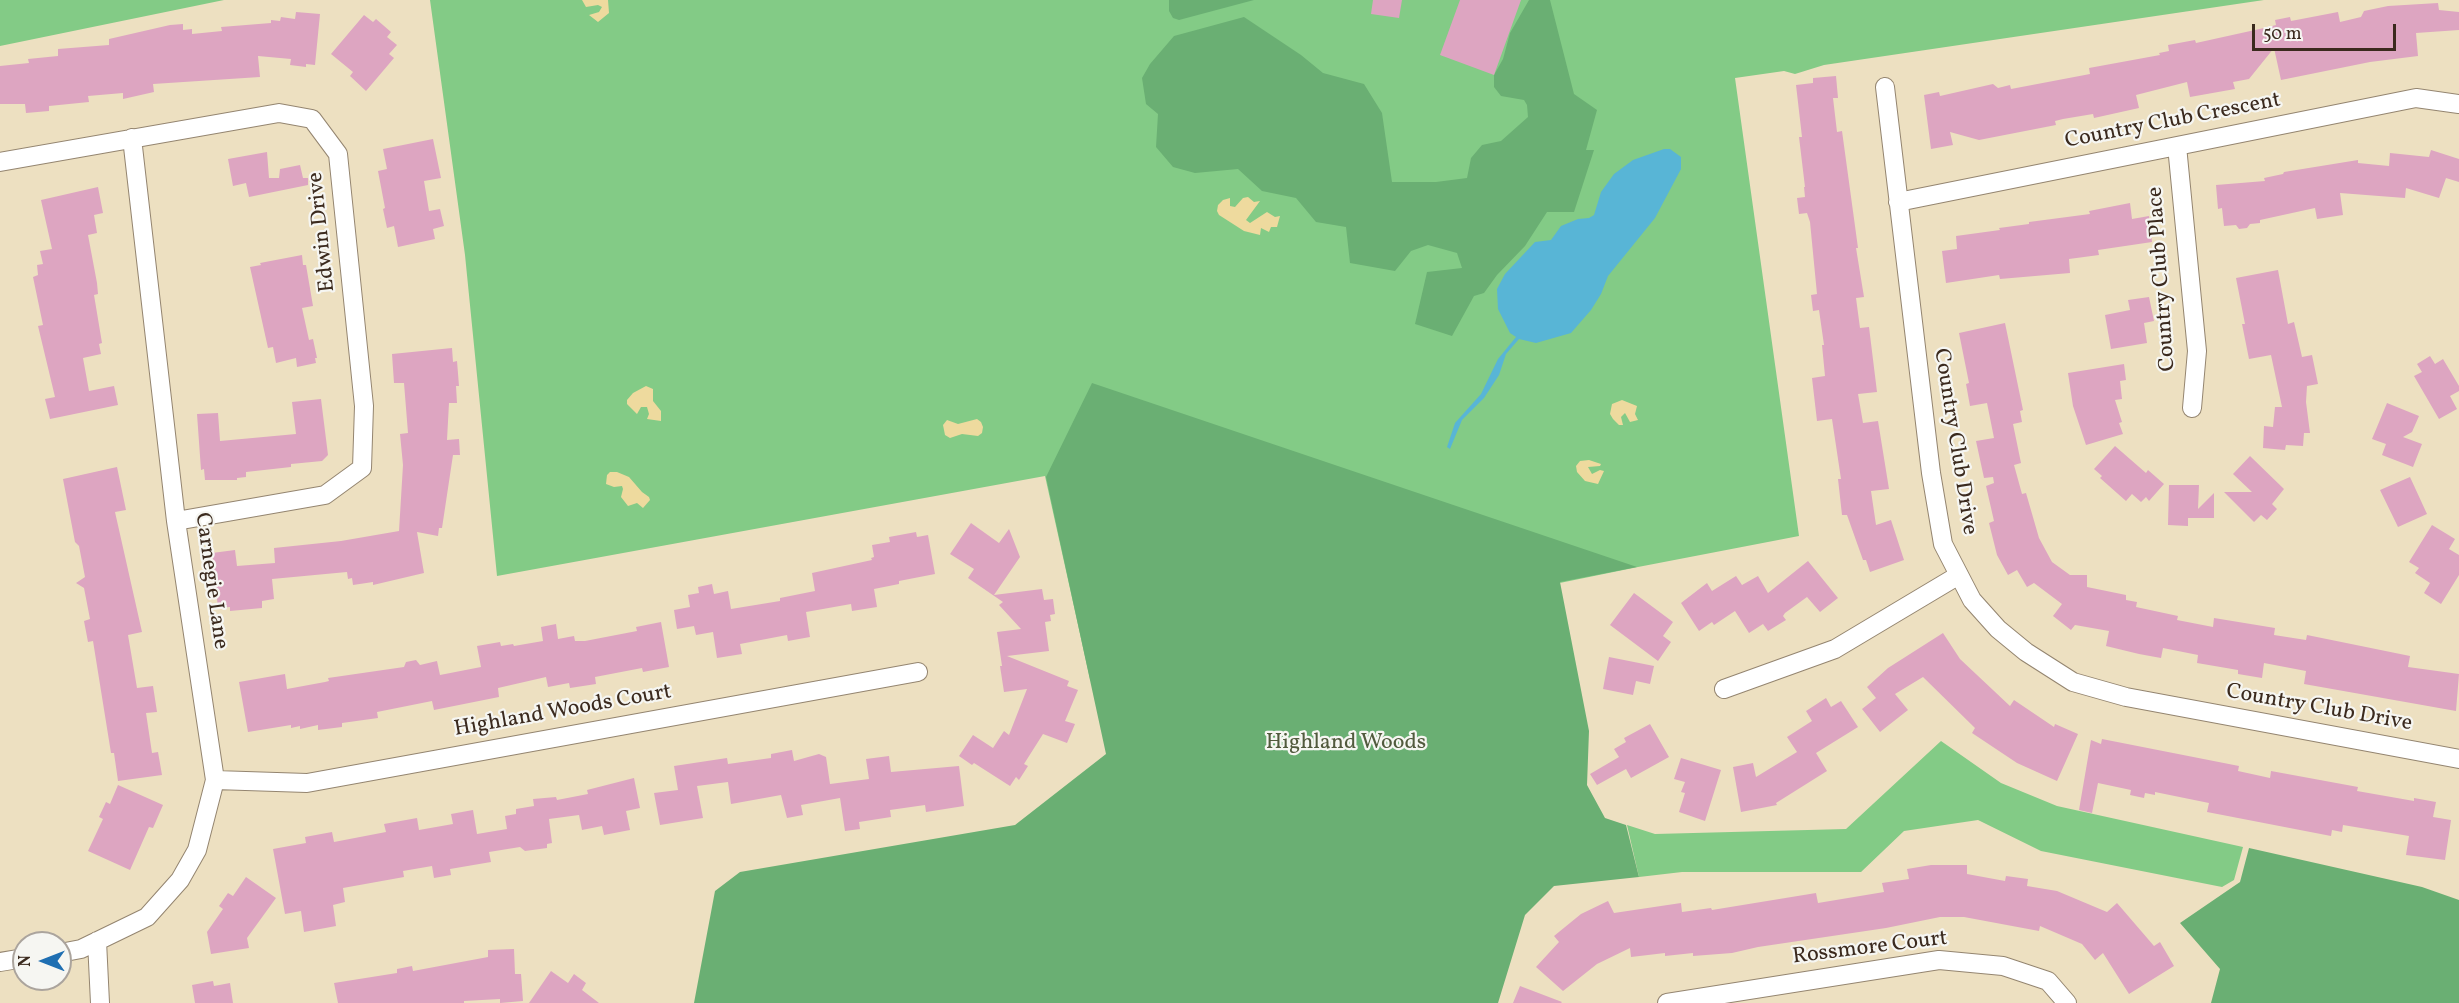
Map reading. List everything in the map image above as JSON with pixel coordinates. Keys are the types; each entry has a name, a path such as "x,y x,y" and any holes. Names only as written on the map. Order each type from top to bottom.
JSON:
{"street":[{"name":"Country Club Drive","path":"1885,87 1931,473 1943,544 1972,600 1998,629 2049,669 2073,682 2126,697 2459,759"},
{"name":"Country Club Crescent","path":"1898,202 2416,98 2459,104"},
{"name":"Edwin Drive","path":"0,162 279,113 312,119 338,154 364,406 362,468 325,495 176,521"},
{"name":"Carnegie Lane","path":"72,951 81,950 147,917 180,880 196,850 215,780 176,521 132,138"},
{"name":"Country Club Place","path":"2177,146 2197,351 2192,408"},
{"path":"1724,689 1835,649 1959,575"},
{"name":"Highland Woods Court","path":"215,780 307,783 918,672"},
{"path":"97,940 100,1003"},
{"name":"Rossmore Court","path":"1667,1003 1939,960 2003,966 2048,981 2067,1003"}],"green space":[{"path":"0,0 224,0 0,46"},
{"path":"430,0 2264,0 1824,65 1795,74 1784,71 1735,78 1799,536 1090,679 1045,476 497,576 465,255"},
{"path":"1169,0 1254,0 1179,20 1173,18 1169,11"},
{"path":"1529,0 1550,0 1574,94 1597,110 1586,150 1594,150 1574,212 1547,212 1525,246 1497,275 1484,293 1474,296 1452,336 1415,324 1427,272 1462,268 1457,253 1428,245 1411,251 1395,271 1350,263 1346,227 1316,222 1296,198 1262,191 1238,169 1195,173 1173,167 1156,147 1158,114 1146,104 1142,78 1150,64 1174,36 1244,17 1301,55 1323,73 1364,84 1382,113 1392,182 1436,182 1467,178 1471,158 1482,145 1501,141 1528,117 1524,100 1501,96 1494,87 1494,75 1503,59 1510,33"},
{"name":"Highland Woods","path":"1092,383 1637,567 1560,582 1589,731 1587,785 1605,818 1626,825 1639,877 1554,886 1525,915 1498,1003 694,1003 715,891 740,872 1015,825 1106,754 1046,477"},
{"path":"1941,741 2001,783 2057,806 2243,847 2234,880 2222,887 2041,851 1978,820 1904,831 1861,872 1682,872 1639,877 1627,825 1655,834 1846,829"},
{"path":"2249,848 2422,887 2459,900 2459,1003 2211,1003 2220,969 2180,923 2240,882"}],"sand":[{"path":"582,0 608,0 609,13 598,22 589,15 599,12 602,7 598,5 586,7"},
{"path":"1248,197 1254,202 1260,201 1246,220 1250,223 1267,212 1275,217 1280,216 1277,227 1271,227 1269,232 1261,228 1260,235 1244,231 1219,215 1218,205 1223,200 1230,198 1230,206 1235,207 1243,198"},
{"path":"646,386 653,389 653,401 661,411 661,421 647,419 649,414 647,407 641,407 637,414 627,404 627,400 633,393"},
{"path":"1622,400 1637,406 1635,414 1638,420 1630,422 1625,413 1621,417 1623,425 1619,425 1613,419 1610,414 1612,404"},
{"path":"977,419 983,427 982,433 978,436 962,434 950,438 945,435 943,425 947,420 958,424"},
{"path":"1589,460 1601,464 1588,467 1592,474 1600,470 1604,471 1598,484 1585,481 1577,472 1576,466 1580,461"},
{"path":"610,472 629,477 649,497 650,500 643,508 637,503 628,506 621,497 622,486 614,487 606,484 607,475"}],"water":[{"path":"1670,149 1681,157 1681,169 1655,218 1608,276 1591,310 1571,333 1536,343 1519,339 1506,354 1499,375 1484,398 1462,420 1450,449 1447,447 1455,423 1481,394 1498,359 1516,337 1510,333 1498,309 1497,289 1505,274 1535,242 1551,240 1561,226 1594,215 1601,192 1614,174 1633,160"}],"building":[{"path":"1373,0 1402,0 1399,18 1371,14"},
{"path":"1460,0 1521,0 1494,75 1440,55"},
{"path":"2438,3 2439,10 2459,12 2459,30 2416,33 2418,56 2370,62 2281,80 2274,48 2249,79 2233,82 2235,89 2190,97 2187,82 2136,95 2139,108 2094,118 2093,114 2063,119 2055,121 2056,125 1979,140 1950,132 1953,145 1931,149 1924,95 1939,92 1940,96 1993,84 1998,88 2010,85 2011,89 2090,74 2089,68 2160,55 2159,53 2169,51 2168,45 2195,40 2196,43 2264,28 2276,25 2275,20 2290,17 2291,21 2338,12 2340,22 2361,17 2364,11 2388,6"},
{"path":"296,12 320,14 315,65 306,64 306,67 290,65 291,59 258,56 260,77 153,84 154,92 123,99 123,93 88,96 89,102 49,106 49,111 26,113 25,104 0,104 0,66 29,63 28,59 58,56 58,49 109,45 109,39 170,25 183,24 183,30 192,29 192,34 222,31 221,27 271,23 271,20 280,21 281,17 295,19"},
{"path":"364,15 373,22 376,19 391,32 387,37 397,45 389,54 394,58 366,91 350,76 353,72 331,54"},
{"path":"1836,76 1838,98 1833,98 1837,132 1842,131 1864,297 1856,298 1860,328 1869,327 1877,392 1858,394 1863,423 1878,421 1889,489 1871,491 1876,525 1891,520 1904,560 1870,572 1866,560 1863,560 1847,515 1842,515 1838,479 1841,479 1832,419 1817,421 1812,378 1825,376 1822,345 1824,345 1819,310 1813,311 1811,295 1817,294 1810,222 1807,213 1799,214 1797,198 1805,197 1805,187 1796,85 1813,83 1813,78"},
{"path":"433,139 441,178 424,181 429,211 440,209 444,226 433,229 435,239 398,247 394,226 387,228 383,209 385,208 378,171 387,169 383,149"},
{"path":"2431,150 2459,159 2459,182 2446,178 2439,198 2406,188 2405,198 2340,193 2343,215 2317,219 2315,208 2260,220 2260,223 2239,229 2236,225 2224,226 2222,208 2218,209 2216,185 2265,181 2264,178 2284,172 2358,160 2358,163 2389,166 2390,153 2429,157"},
{"path":"267,152 269,178 279,178 280,169 300,165 303,178 308,178 308,185 249,197 246,183 233,186 228,159"},
{"path":"98,187 103,213 94,215 97,233 88,235 97,283 98,294 94,295 102,343 99,344 101,354 83,358 89,391 114,386 118,405 50,419 45,399 55,397 38,326 43,325 33,277 38,275 37,265 43,264 40,251 52,249 41,200"},
{"path":"2130,203 2132,219 2149,216 2152,242 2098,250 2099,255 2069,259 2070,273 2000,279 1999,275 1946,283 1942,251 1957,249 1956,236 2000,230 1999,228 2029,224 2029,222 2090,214 2089,211"},
{"path":"302,255 303,265 306,265 313,306 302,308 309,340 313,339 317,358 315,358 316,363 297,367 296,358 276,363 273,347 268,348 250,267"},
{"path":"2278,270 2288,324 2294,322 2302,357 2312,355 2318,384 2307,386 2306,402 2310,433 2304,433 2303,446 2286,445 2285,450 2263,448 2264,426 2273,427 2275,407 2282,407 2271,355 2249,359 2236,278"},
{"path":"2149,297 2154,321 2144,323 2147,343 2111,349 2105,315 2130,310 2128,300"},
{"path":"2005,323 2023,410 2020,411 2022,422 2013,424 2021,463 2014,465 2022,494 2026,493 2039,538 2052,562 2070,575 2087,575 2087,587 2126,595 2126,600 2137,602 2136,607 2178,616 2177,620 2213,627 2214,618 2275,628 2274,635 2306,640 2307,635 2410,656 2408,667 2459,674 2456,711 2304,684 2306,671 2264,663 2262,678 2238,674 2238,670 2197,663 2198,655 2163,648 2161,658 2139,654 2106,646 2109,631 2075,625 2071,630 2053,616 2062,604 2034,583 2027,587 2017,570 2008,575 1997,555 1989,523 1994,521 1986,486 1994,483 1993,477 1984,478 1976,441 1994,438 1987,403 1970,406 1966,384 1969,383 1959,333"},
{"path":"452,348 453,362 457,361 459,386 456,386 457,403 449,403 447,440 459,439 460,455 453,455 442,528 439,528 438,536 417,532 424,573 373,585 373,582 353,585 352,578 348,579 347,572 272,579 274,599 262,601 262,608 230,611 230,607 218,608 212,553 235,550 237,566 275,563 274,548 341,541 399,531 403,465 400,434 408,433 404,383 394,383 392,354"},
{"path":"2430,356 2435,364 2443,359 2459,386 2459,391 2450,396 2457,409 2439,419 2414,376 2422,372 2417,364"},
{"path":"2124,364 2126,380 2120,381 2122,399 2115,400 2123,434 2086,445 2073,406 2068,373"},
{"path":"321,399 328,455 322,461 246,472 246,477 237,478 237,480 205,480 204,469 201,470 197,414 218,413 220,441 296,434 292,402"},
{"path":"2387,403 2419,416 2412,432 2403,437 2422,444 2413,467 2382,455 2386,444 2372,439"},
{"path":"2115,446 2146,473 2148,470 2164,484 2149,501 2146,497 2141,502 2132,494 2126,501 2100,478 2102,476 2094,469"},
{"path":"2250,456 2284,489 2272,504 2277,509 2267,520 2261,515 2254,522 2224,492 2252,492 2233,474"},
{"path":"117,467 126,510 115,512 142,632 128,635 137,688 153,686 157,712 146,713 152,753 158,752 162,775 118,781 114,753 111,753 93,641 88,642 84,621 90,619 84,588 76,583 85,577 79,546 75,542 63,479"},
{"path":"2410,477 2427,514 2398,527 2380,490"},
{"path":"2169,485 2199,485 2198,509 2214,493 2214,518 2188,518 2188,526 2168,525"},
{"path":"971,523 999,543 1009,529 1020,557 994,595 1042,589 1044,600 1053,599 1055,614 1050,615 1051,621 1045,622 1049,651 1007,656 1069,681 1067,686 1078,690 1065,721 1075,724 1067,743 1043,734 1024,764 1028,766 1019,780 1016,777 1010,786 959,756 973,735 993,748 1004,731 1009,735 1027,689 1004,692 1000,666 1002,666 997,632 1021,629 999,605 1003,602 968,578 974,569 950,554"},
{"path":"2432,525 2455,539 2449,549 2459,555 2459,575 2441,604 2424,593 2430,583 2415,573 2419,568 2409,562"},
{"path":"916,532 917,537 928,535 935,574 874,589 877,607 852,611 851,604 806,612 810,637 788,641 787,635 740,644 742,654 717,658 713,632 696,635 694,626 677,629 674,610 690,607 688,595 699,593 698,587 712,584 714,594 728,591 731,609 780,601 780,598 815,591 812,573 872,560 871,558 874,557 872,545 890,542 889,537"},
{"path":"1808,561 1838,598 1820,612 1807,597 1785,613 1783,616 1786,620 1768,631 1763,624 1749,633 1735,611 1714,625 1712,622 1699,631 1681,603 1707,583 1712,591 1736,576 1742,585 1758,576 1768,593"},
{"path":"1634,593 1673,622 1663,636 1671,642 1658,661 1610,625"},
{"path":"661,622 669,667 643,672 642,668 595,677 596,684 570,688 569,683 548,687 546,677 498,688 499,697 434,710 432,701 377,712 378,718 342,723 342,727 318,730 318,725 300,729 300,726 291,728 291,725 248,732 239,682 285,674 287,689 329,681 328,678 404,667 406,662 416,660 420,665 437,661 440,675 481,667 477,646 500,642 501,646 513,644 514,646 543,641 541,627 556,624 558,639 574,636 575,641 585,641 637,631 636,627"},
{"path":"1943,633 1960,659 2010,706 2014,700 2054,727 2055,724 2078,734 2057,781 2017,763 1972,733 1975,728 1923,677 1895,694 1908,710 1880,732 1862,709 1876,698 1867,687 1888,668"},
{"path":"1609,657 1654,666 1650,684 1636,681 1633,695 1603,689"},
{"path":"1826,698 1831,707 1841,701 1858,727 1816,753 1827,771 1776,803 1777,805 1741,812 1733,767 1753,763 1756,777 1797,752 1787,737 1812,721 1806,711"},
{"path":"1650,724 1669,757 1631,778 1626,769 1597,785 1590,774 1619,757 1614,749 1626,742 1624,738"},
{"path":"2102,739 2239,766 2238,771 2270,778 2271,771 2358,787 2357,791 2414,801 2414,798 2436,802 2433,817 2451,820 2445,860 2406,855 2409,836 2343,825 2342,832 2332,830 2331,836 2207,812 2209,803 2155,792 2155,795 2145,793 2144,798 2130,795 2131,790 2098,783 2092,813 2079,810 2091,740 2101,744"},
{"path":"792,750 794,761 819,754 826,757 830,784 869,779 866,759 889,756 891,772 959,766 964,806 926,812 925,805 890,810 891,817 859,822 860,829 845,831 840,798 801,805 803,815 787,818 781,795 731,804 728,782 697,786 703,818 660,825 654,793 678,790 674,766 727,758 728,764 771,758 771,754"},
{"path":"1681,758 1721,770 1705,821 1679,812 1685,793 1681,792 1685,782 1674,779"},
{"path":"634,778 640,808 626,811 630,830 604,835 602,826 582,830 579,815 549,819 552,843 547,844 547,848 525,851 520,847 489,852 491,862 450,869 451,875 434,878 432,866 403,871 404,877 343,888 345,902 333,905 336,926 304,932 301,911 285,914 273,849 306,843 305,837 332,832 334,842 386,832 384,824 417,818 419,830 453,824 451,814 473,810 477,834 507,829 505,816 516,814 516,809 534,806 533,799 556,797 557,800 588,794 587,790"},
{"path":"118,785 163,805 153,828 149,827 130,870 88,851 103,819 99,817 106,802 110,804"},
{"path":"1931,865 1967,865 1967,874 2005,881 2006,876 2028,879 2027,886 2057,891 2107,912 2117,903 2154,946 2160,942 2174,966 2129,994 2103,953 2095,960 2082,944 2040,926 2039,931 1964,917 1940,917 1732,953 1665,956 1665,953 1631,957 1630,948 1597,964 1563,991 1536,967 1559,942 1554,936 1581,914 1608,901 1614,913 1681,903 1682,912 1711,908 1712,910 1816,893 1818,903 1884,892 1882,883 1909,879 1907,869"},
{"path":"246,877 276,898 247,938 249,948 211,954 207,932 223,909 219,906 228,893 233,896"},
{"path":"514,949 515,974 521,974 523,1001 500,1003 500,999 464,1001 464,1003 338,1003 334,983 397,973 397,969 412,966 413,971 488,957 488,950"},
{"path":"551,971 568,983 574,974 586,983 582,990 599,1003 529,1003"},
{"path":"213,981 214,986 230,983 233,1003 195,1003 192,985"},
{"path":"1520,986 1562,1002 1513,1003"}]}
